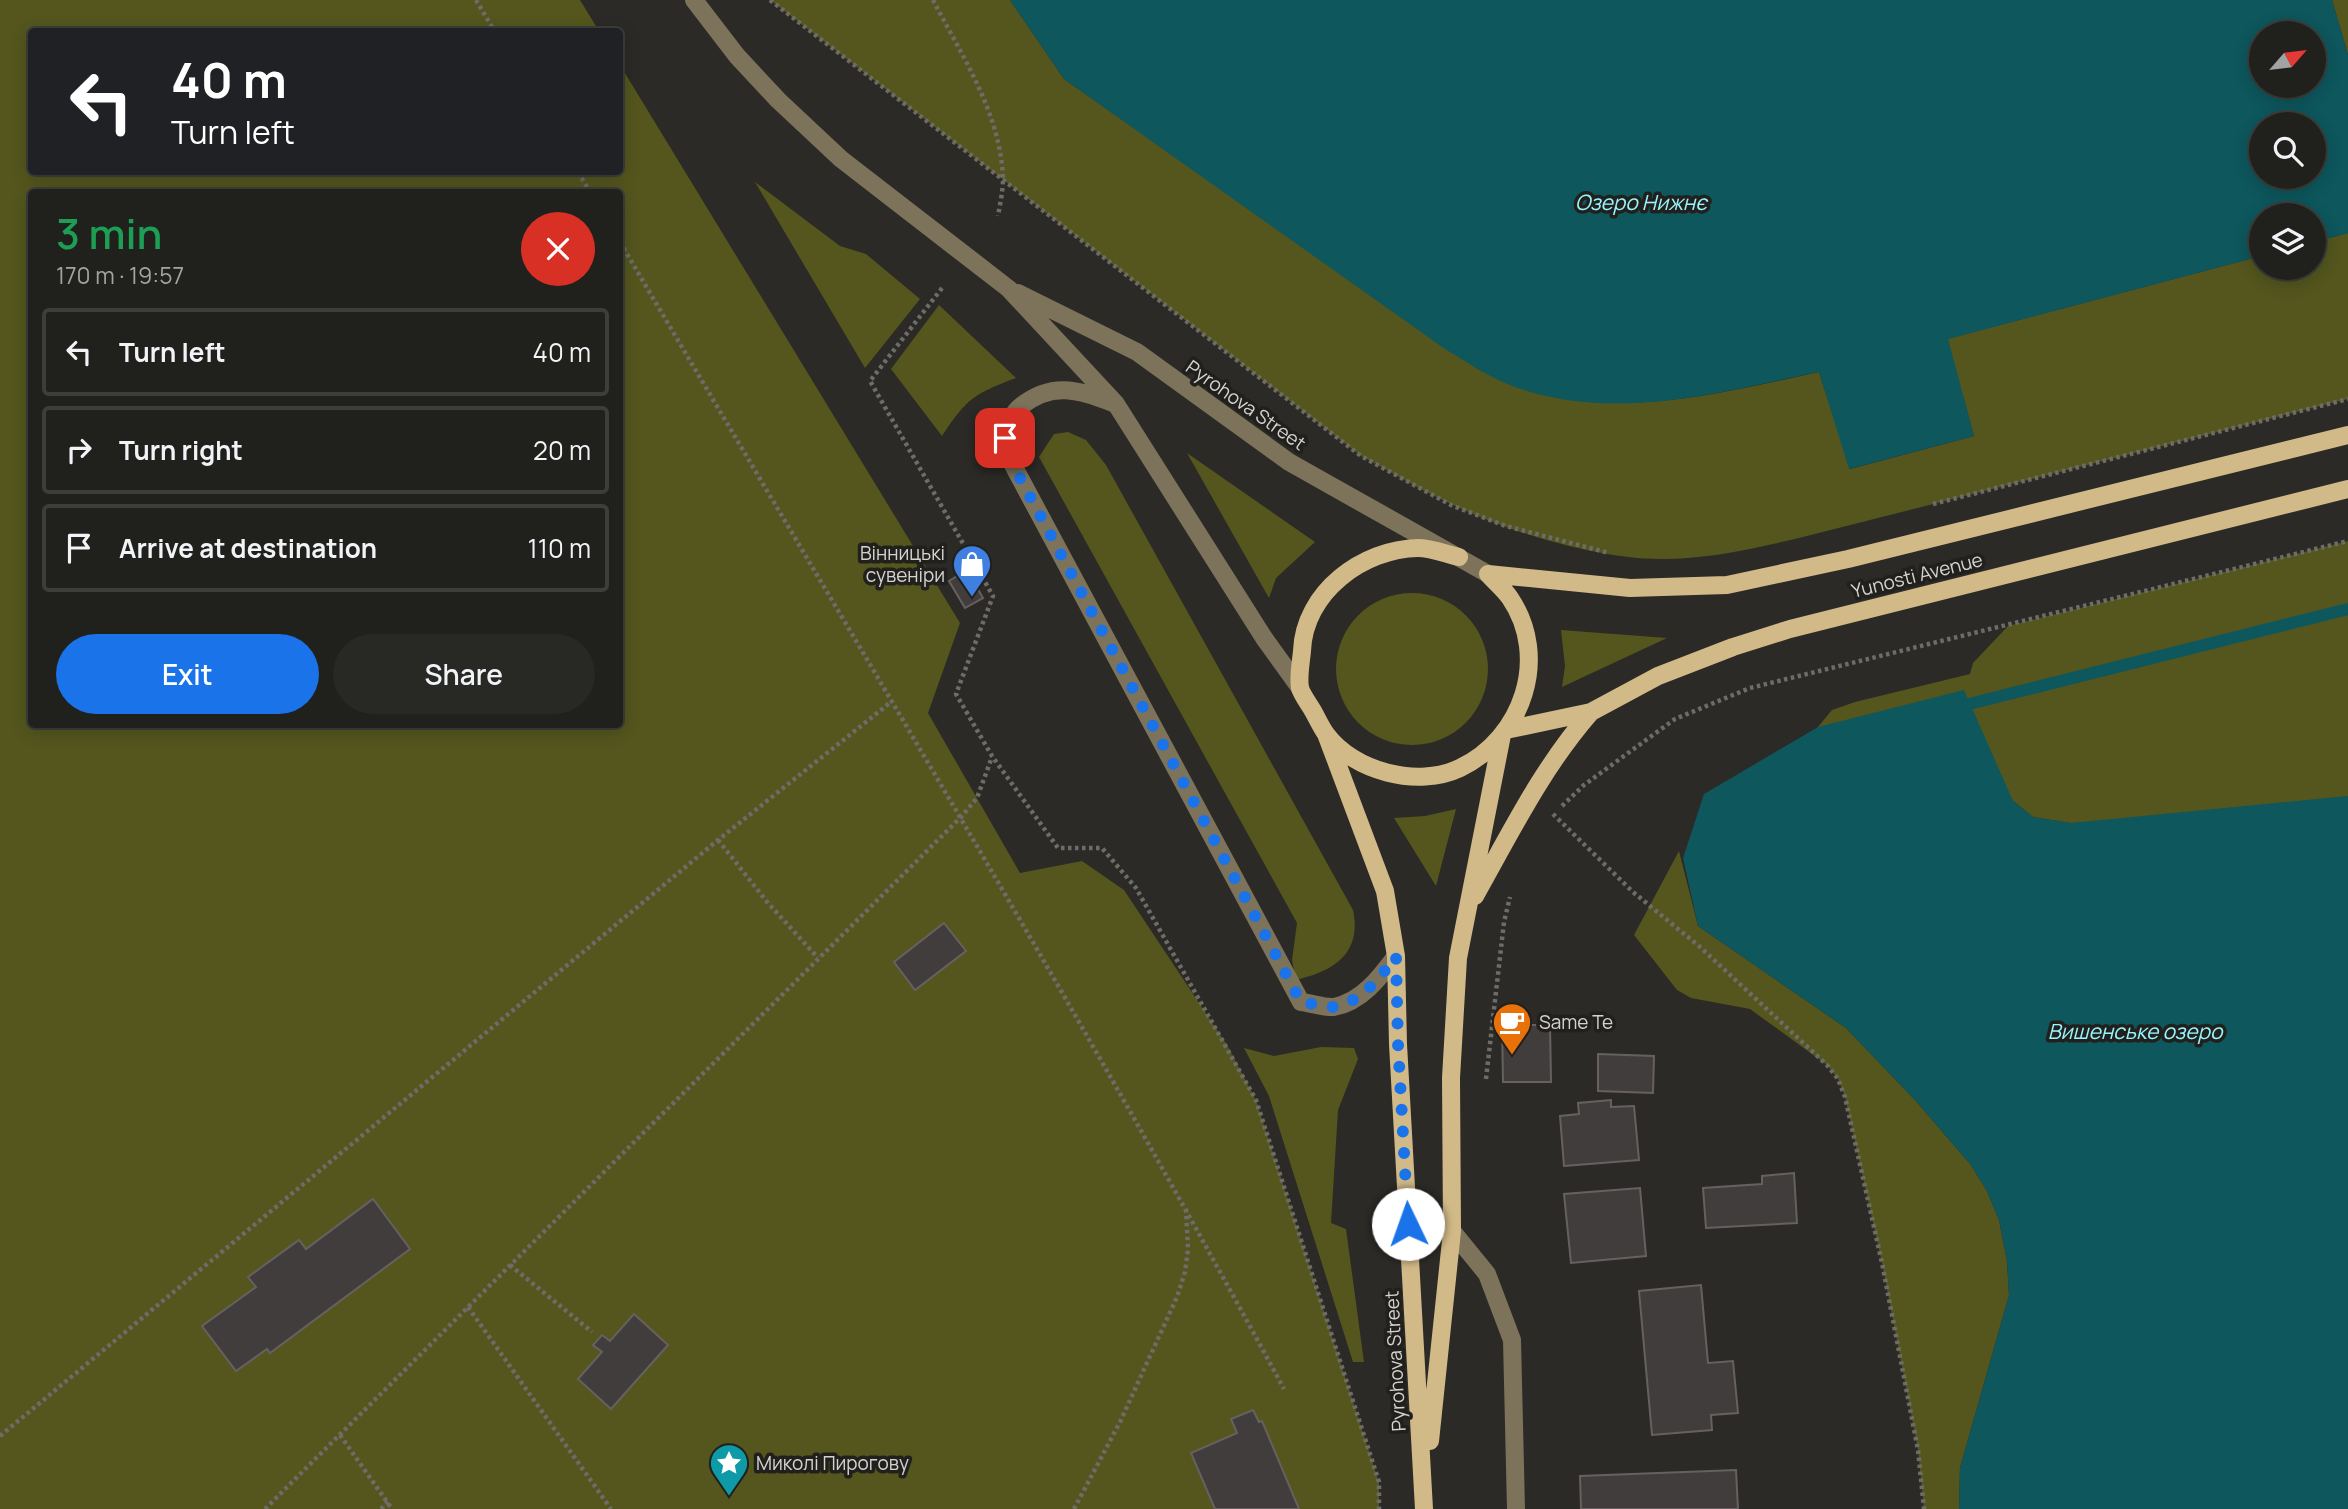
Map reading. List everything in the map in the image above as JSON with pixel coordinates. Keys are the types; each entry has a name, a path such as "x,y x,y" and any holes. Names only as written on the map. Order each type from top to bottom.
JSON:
{"main road":[{"name":"Yunosti Avenue","path":"1488,574 1630,588 1727,585 1824,565 2348,435"},
{"name":"Yunosti Avenue","path":"1504,733 1591,712 1658,676 1733,647 1790,629 2348,489"},
{"path":"1459,557 1419,548 1379,554 1343,573 1317,604 1302,643 1300,688 1326,734 1344,752 1379,772 1420,777 1459,769 1493,746 1514,721 1526,690 1530,658 1524,627 1510,598 1488,574"},
{"path":"1467,911 1541,776 1564,743 1591,712"},
{"name":"Pyrohova Street","path":"1424,1501 1452,1231 1451,1078 1458,958 1504,733"},
{"name":"Pyrohova Street","path":"1326,734 1385,891 1396,956 1398,1044 1424,1501"}],"street":[{"name":"Pyrohova Street","path":"694,0 737,56 778,100 841,159 1009,289 1116,404 1264,638 1300,688"},
{"name":"Pyrohova Street","path":"1009,289 1136,352 1289,462 1459,557"},
{"path":"1116,404 1082,391 1055,389 1035,395 1014,411 1005,438 1013,465 1301,1002 1334,1007 1359,995 1377,982 1396,956"},
{"path":"1459,557 1488,574"},
{"path":"1452,1231 1487,1274 1512,1340 1516,1509"}],"path":[{"path":"476,0 493,28"},
{"path":"770,0 1362,456 1451,505 1506,526 1613,554"},
{"path":"933,0 981,91 999,147 1003,180 999,216"},
{"path":"623,247 961,817 1186,1207 1284,1389"},
{"path":"942,288 870,381 993,596 956,694 992,756 1058,848 1102,848 1136,888 1256,1100 1379,1482 1380,1509"},
{"path":"1932,505 2348,399"},
{"path":"1546,826 1553,814 1584,785 1675,719 1750,688 2348,541"},
{"path":"0,1436 718,840 891,702"},
{"path":"265,1509 961,817 977,798 992,756"},
{"path":"1553,814 1633,892 1700,947 1827,1065 1838,1079 1845,1097 1882,1263 1918,1450 1924,1509"},
{"path":"718,840 768,903 818,958"},
{"path":"1486,1079 1504,922 1514,885"},
{"path":"1074,1509 1121,1422 1177,1297 1188,1250 1186,1207"},
{"path":"510,1265 592,1332"},
{"path":"468,1307 611,1509"},
{"path":"340,1435 392,1509"},
{"path":"381,1509 388,1502"}],"shaded area":[{"path":"0,0 580,0 597,28 28,28 28,175 623,175 623,70 960,623 928,713 1020,873 1082,861 1124,890 1227,1045 1256,1100 1379,1482 1379,1509 0,1509"},
{"path":"770,0 1010,0 1064,79 1478,369 1517,387 1556,397 1632,403 1706,395 1819,372 1850,469 1974,436 1947,339 2249,259 2249,280 2326,280 2326,239 2348,233 2348,399 1799,538 1734,552 1667,559 1586,550 1500,525 1428,493 1361,456"},
{"path":"2332,0 2348,0 2348,55"},
{"path":"755,182 840,246 866,254 920,299 865,368"},
{"path":"939,305 1016,378 990,388 965,405 942,436 891,369"},
{"path":"1068,432 1086,440 1106,465 1353,910 1355,925 1349,949 1334,965 1323,971 1296,980 1292,960 1297,923 1039,457 1054,434"},
{"path":"1187,453 1315,542 1276,578 1269,598"},
{"path":"2348,541 2348,819 2070,823 2033,817 2013,801 1818,727 1832,710 1970,674 1973,663 2008,626"},
{"path":"1412,593 1441,599 1466,615 1482,640 1488,669 1482,698 1466,723 1441,739 1412,745 1383,739 1358,723 1342,698 1336,669 1342,640 1358,615 1383,599"},
{"path":"1561,630 1667,638 1562,687 1565,666"},
{"path":"1456,809 1436,886 1394,818 1425,816"},
{"path":"1679,851 1698,926 1846,1028 1915,1100 1971,1165 1987,1191 1999,1220 2007,1261 2009,1295 1960,1468 1959,1509 1924,1509 1918,1450 1882,1263 1845,1097 1838,1079 1827,1065 1750,1009 1691,998 1677,990 1634,935"},
{"path":"1321,1047 1354,1048 1358,1059 1338,1110 1331,1223 1346,1229 1364,1362 1353,1362 1269,1096 1244,1048 1274,1056"}],"water":[{"name":"Озеро Нижнє","path":"1010,0 2332,0 2348,55 2348,233 2326,239 2326,203 2249,203 2249,259 1948,339 1974,436 1849,469 1819,372 1705,395 1629,403 1591,403 1553,398 1515,387 1479,370 1445,349 1064,79"},
{"name":"Вишенське озеро","path":"1964,690 2013,801 2033,817 2071,823 2348,796 2348,1509 1959,1509 1960,1468 2009,1295 2007,1261 1999,1220 1987,1191 1971,1165 1915,1100 1846,1028 1698,926 1683,858 1704,794 1818,727"}],"building":[{"path":"967,570 983,598 965,608 949,581"},
{"path":"944,923 966,951 915,990 894,962"},
{"path":"1502,1025 1550,1025 1551,1082 1503,1082"},
{"path":"1598,1054 1654,1056 1653,1093 1598,1091"},
{"path":"1611,1100 1611,1107 1634,1106 1639,1160 1564,1166 1560,1116 1579,1114 1578,1103"},
{"path":"1794,1173 1797,1223 1706,1228 1703,1188 1762,1184 1762,1176"},
{"path":"1640,1188 1646,1256 1571,1263 1564,1194"},
{"path":"373,1199 410,1249 270,1353 267,1349 236,1371 202,1326 256,1287 248,1277 299,1240 306,1249"},
{"path":"1701,1285 1708,1363 1733,1361 1738,1413 1711,1415 1712,1430 1652,1435 1639,1291"},
{"path":"634,1314 668,1345 611,1409 578,1379 602,1352 593,1345 602,1335 610,1341"},
{"path":"1253,1410 1259,1422 1262,1421 1299,1509 1215,1509 1191,1453 1237,1433 1231,1419"},
{"path":"1736,1470 1738,1509 1581,1509 1580,1476"}],"waterway":[{"path":"1969,704 2348,609"}],"place":[{"name":"Вінницькі сувеніри","path":"972,598"},
{"name":"Same Te","path":"1512,1056"},
{"name":"Миколі Пирогову","path":"729,1497"}],"route":[{"path":"1005,438 1013,465 1301,1002 1334,1007 1359,995 1377,982 1396,956 1408,1224"}]}
